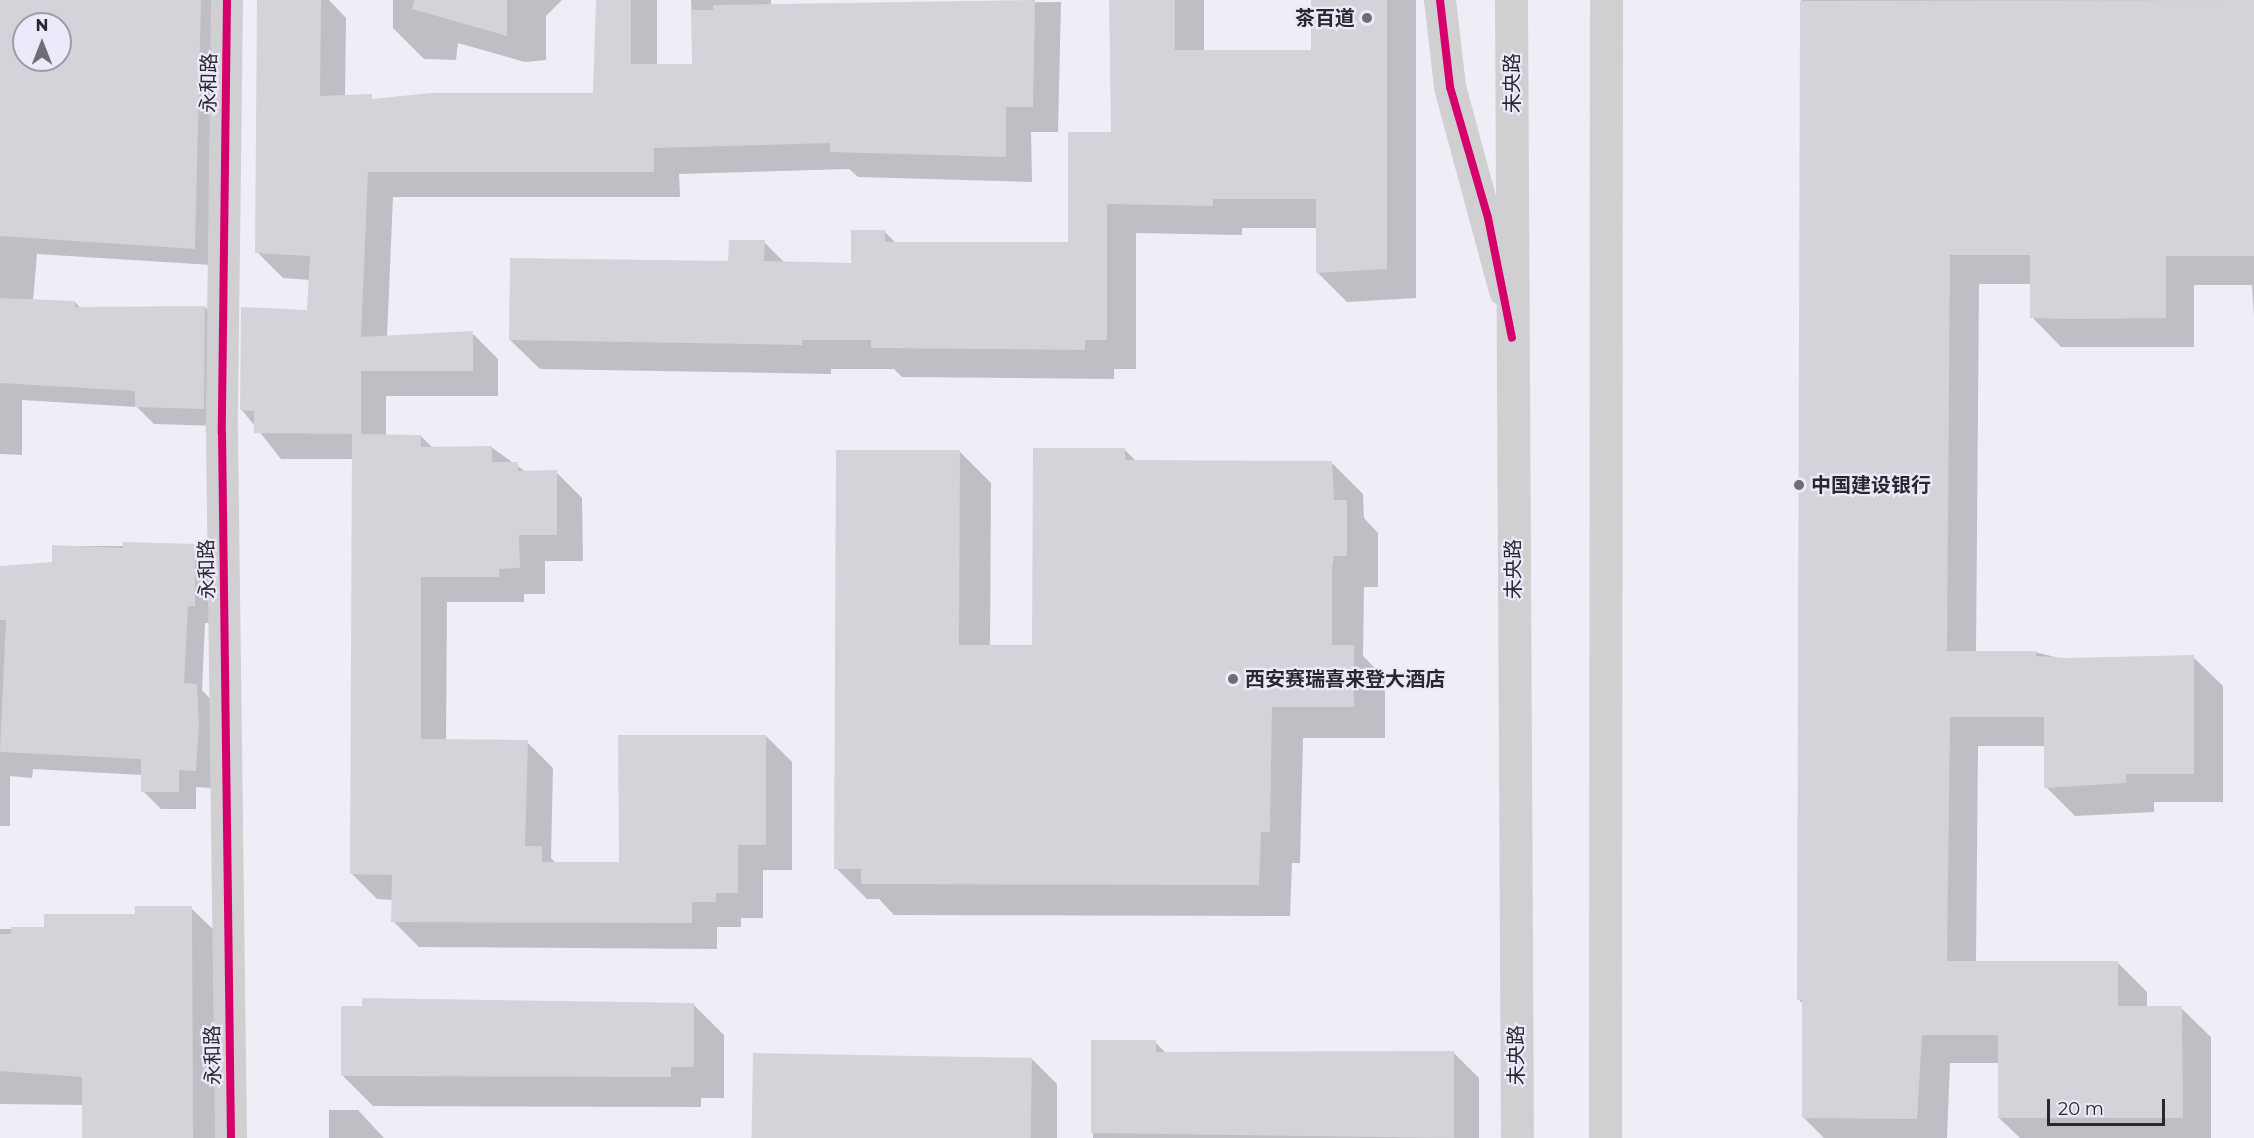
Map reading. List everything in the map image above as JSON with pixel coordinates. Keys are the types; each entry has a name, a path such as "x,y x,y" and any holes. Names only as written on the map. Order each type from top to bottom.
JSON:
{"main road":[{"name":"未央路","path":"1512,0 1517,1138"},
{"path":"1605,1138 1606,0"}],"street":[{"name":"永和路","path":"227,0 222,433 231,1138"},
{"path":"1440,0 1449,87 1488,218 1512,338"}],"building":[{"path":"0,0 201,0 195,249 0,236"},
{"path":"257,0 321,0 320,96 372,94 372,99 430,93 593,93 596,0 631,0 631,64 692,64 691,10 713,10 713,5 1035,0 1033,107 1006,107 1006,157 830,152 830,143 654,148 654,172 368,172 361,337 473,331 473,371 361,371 361,434 421,435 421,447 492,446 492,462 518,462 518,471 557,470 557,535 519,535 520,568 499,569 499,577 421,577 421,739 528,740 525,846 542,846 542,862 619,862 618,735 766,735 766,845 738,845 738,893 716,893 716,902 692,902 692,923 391,922 392,875 350,874 352,434 254,433 254,411 240,410 241,307 307,310 310,256 255,253"},
{"path":"414,0 507,0 507,36 412,9"},
{"path":"1109,0 1175,0 1175,50 1311,50 1311,0 1387,0 1387,269 1316,273 1316,199 1213,199 1213,206 1107,204 1107,340 1085,340 1085,350 871,348 871,340 802,340 802,345 509,340 510,258 728,261 729,240 765,240 764,261 851,263 851,230 885,230 885,242 1068,242 1068,132 1111,132"},
{"path":"2254,0 2254,256 2166,256 2166,318 2072,319 2030,318 2030,255 1950,255 1947,651 2036,651 2036,656 2066,658 2194,655 2194,774 2126,774 2126,783 2044,788 2044,717 1950,717 1947,961 2118,961 2118,1006 2182,1006 2183,1118 1998,1118 1998,1035 1922,1035 1917,1119 1802,1118 1802,1000 1797,1000 1800,1"},
{"path":"0,298 75,301 75,307 205,306 204,409 135,407 135,391 0,383"},
{"path":"1033,448 1125,448 1125,460 1332,461 1334,500 1347,500 1347,556 1334,556 1332,645 1354,645 1354,707 1272,707 1270,832 1261,832 1259,885 861,884 861,869 834,869 836,450 960,450 959,645 1032,645"},
{"path":"123,542 195,544 195,606 188,606 184,683 197,684 199,725 196,771 179,770 179,792 141,792 141,759 0,752 6,620 0,620 0,566 52,562 52,545 123,548"},
{"path":"135,906 192,906 193,1138 82,1138 82,1077 0,1071 0,934 11,934 11,927 44,927 44,914 135,914"},
{"path":"362,998 694,1003 694,1067 671,1067 671,1077 341,1076 341,1006 362,1006"},
{"path":"1091,1040 1156,1040 1156,1052 1454,1051 1454,1138 1091,1133"},
{"path":"753,1053 1032,1058 1031,1138 752,1138"}],"cycle path":[{"path":"227,0 222,433 231,1138"},
{"path":"1440,0 1450,87 1488,218 1512,338"}],"place":[{"name":"茶百道","path":"1367,18"},
{"name":"中国建设银行","path":"1799,485"},
{"name":"西安赛瑞喜来登大酒店","path":"1233,679"}]}
